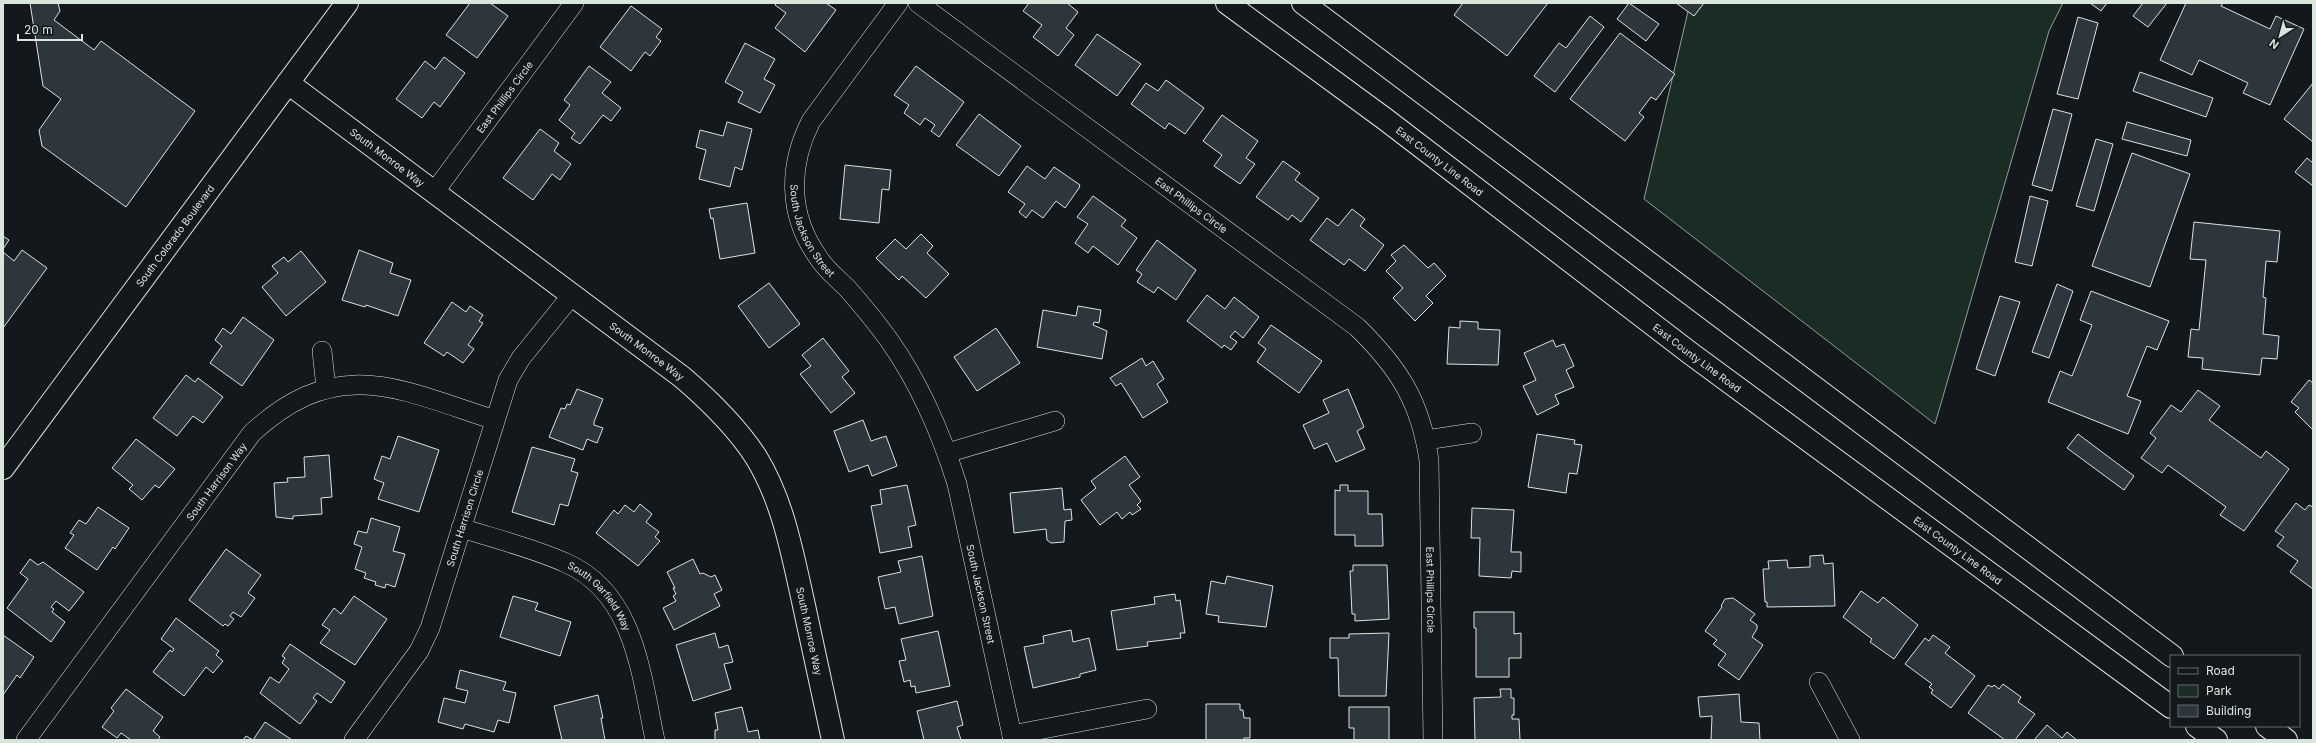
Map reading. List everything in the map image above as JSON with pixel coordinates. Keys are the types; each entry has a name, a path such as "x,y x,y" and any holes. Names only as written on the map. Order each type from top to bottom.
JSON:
{"main road":[{"name":"South Colorado Boulevard","path":"3,468 347,3"},
{"name":"East County Line Road","path":"1227,3 1385,119 1690,353 2170,706"},
{"path":"1303,3 2171,655"},
{"name":"South Monroe Way","path":"288,83 682,377 712,403 738,432 756,458 774,493 788,537 833,740"},
{"path":"2198,727 2216,740"},
{"path":"2268,727 2286,740"}],"street":[{"name":"East Phillips Circle","path":"435,192 574,3"},
{"name":"South Jackson Street","path":"898,3 811,121 801,140 796,158 793,188 797,215 806,239 818,259 853,295 888,339 929,409 947,453 957,484 1012,738 1147,709"},
{"name":"East Phillips Circle","path":"918,3 1357,327 1382,350 1402,378 1417,408 1426,440 1429,460 1432,740"},
{"name":"South Harrison Circle","path":"354,740 419,651 430,628 508,380 521,358 572,295"},
{"path":"322,351 326,388"},
{"name":"South Harrison Way","path":"26,740 252,433 273,414 297,399 326,388 364,384 392,387 495,420"},
{"path":"947,453 1055,421"},
{"path":"1426,440 1472,433"},
{"name":"South Garfield Way","path":"461,528 567,563 588,576 607,594 623,618 633,642 655,740"},
{"path":"1819,682 1850,740"}],"green space":[{"path":"1690,3 2063,3 2049,31 1935,424 1644,199"}],"building":[{"path":"30,3 58,3 60,11 54,20 94,50 101,41 195,111 126,207 42,146 39,130 61,99 43,86"},
{"path":"470,3 490,3 508,16 477,58 446,35"},
{"path":"776,3 826,3 836,10 805,52 775,28 786,13 775,5"},
{"path":"1029,3 1067,3 1078,12 1066,28 1074,35 1058,56 1033,37 1042,25 1023,11"},
{"path":"1463,3 1548,3 1507,56 1454,15"},
{"path":"1629,3 1659,24 1646,41 1617,19"},
{"path":"1676,3 1704,3 1694,16"},
{"path":"2090,3 2107,3 2101,11"},
{"path":"2143,3 2167,3 2148,27 2133,16"},
{"path":"2186,3 2223,3 2221,6 2270,29 2276,16 2304,29 2270,105 2243,93 2248,83 2199,60 2192,75 2160,60"},
{"path":"631,6 662,29 656,37 661,41 650,56 645,52 631,71 600,47"},
{"path":"1590,16 1604,27 1555,92 1534,76 1559,43 1566,48"},
{"path":"2078,17 2098,23 2078,99 2057,94"},
{"path":"1620,33 1675,74 1656,100 1651,97 1639,113 1644,117 1625,141 1570,99"},
{"path":"1097,34 1141,64 1117,96 1075,65"},
{"path":"745,43 775,59 764,79 775,85 760,113 738,102 743,92 725,82"},
{"path":"444,57 465,73 440,107 434,102 422,118 396,99 425,61 435,69"},
{"path":"589,66 611,82 602,93 621,108 611,121 603,115 580,144 571,138 575,133 559,120 570,105 564,100"},
{"path":"916,66 964,102 939,137 931,131 935,125 925,118 920,125 904,113 909,105 894,95"},
{"path":"2140,72 2213,98 2206,117 2133,91"},
{"path":"1166,80 1204,108 1185,134 1169,123 1165,129 1131,104 1146,83 1158,91"},
{"path":"2313,83 2313,142 2284,119"},
{"path":"2053,109 2072,114 2052,191 2032,185"},
{"path":"979,114 1021,146 999,176 956,145"},
{"path":"1222,115 1258,141 1246,158 1255,164 1240,184 1214,166 1222,155 1203,141"},
{"path":"727,122 752,129 742,170 735,167 730,187 699,179 706,150 696,147 700,130 723,136"},
{"path":"2127,122 2191,140 2187,156 2122,139"},
{"path":"540,129 559,143 554,151 571,164 560,180 552,174 533,200 503,178"},
{"path":"2096,139 2113,144 2094,211 2076,206"},
{"path":"2132,153 2190,174 2150,287 2092,266"},
{"path":"2307,158 2313,163 2313,186 2295,172"},
{"path":"1283,161 1300,173 1295,180 1319,198 1301,222 1292,215 1288,220 1256,197"},
{"path":"845,165 891,170 889,190 882,189 879,223 840,219"},
{"path":"1027,166 1045,179 1054,167 1080,185 1065,208 1056,201 1043,218 1032,210 1026,218 1019,212 1025,204 1008,192"},
{"path":"1093,196 1126,220 1121,226 1137,238 1118,265 1093,246 1088,253 1075,243 1088,224 1077,217"},
{"path":"2030,196 2048,201 2032,266 2015,262"},
{"path":"747,203 755,253 720,259 713,218 711,219 709,209"},
{"path":"1352,209 1365,219 1360,226 1384,245 1365,271 1349,259 1344,265 1310,240 1327,218 1338,226"},
{"path":"2194,222 2280,231 2277,262 2266,261 2263,297 2266,298 2263,334 2279,336 2277,359 2262,358 2260,375 2202,369 2203,358 2188,357 2191,329 2199,330 2206,260 2190,259"},
{"path":"921,234 933,246 927,253 949,274 926,298 902,276 899,280 876,258 895,239 906,249"},
{"path":"3,236 9,240 3,249"},
{"path":"1157,240 1196,270 1176,300 1158,287 1154,293 1137,282 1142,274 1136,270"},
{"path":"1404,245 1428,268 1434,263 1446,276 1426,296 1433,303 1415,321 1393,298 1403,288 1386,271 1396,261 1391,255"},
{"path":"22,250 47,268 3,328 3,252 14,261"},
{"path":"359,250 393,263 390,273 411,280 398,316 366,305 365,307 342,300"},
{"path":"301,251 326,282 286,316 262,287 278,273 272,266 284,257 288,262"},
{"path":"769,283 800,324 769,348 738,306"},
{"path":"2057,284 2073,291 2049,358 2032,352"},
{"path":"2091,291 2169,321 2157,350 2147,346 2127,396 2141,401 2128,434 2048,402 2060,371 2072,376 2092,325 2080,320"},
{"path":"1207,295 1225,309 1234,297 1259,317 1243,338 1235,331 1230,337 1237,342 1231,350 1224,345 1222,348 1187,321"},
{"path":"2000,296 2020,302 1995,376 1976,369"},
{"path":"452,302 466,312 470,306 483,315 479,321 483,323 468,345 474,349 463,363 447,352 444,356 424,343"},
{"path":"1078,306 1101,310 1099,323 1094,322 1093,325 1107,331 1102,359 1037,347 1043,310 1076,316"},
{"path":"243,317 274,340 242,386 210,363 222,346 215,340 223,328 231,334"},
{"path":"1460,321 1478,322 1478,329 1500,330 1498,365 1447,364 1449,327 1460,328"},
{"path":"1271,325 1322,361 1299,393 1257,362 1266,349 1258,343"},
{"path":"996,328 1020,363 977,391 954,357"},
{"path":"823,338 849,371 842,377 855,393 831,413 800,374 811,366 802,355"},
{"path":"1553,340 1556,347 1564,344 1574,366 1566,370 1574,387 1555,395 1559,404 1537,415 1523,386 1536,380 1524,353"},
{"path":"1142,358 1146,366 1153,361 1164,379 1157,384 1168,402 1143,418 1121,383 1116,386 1110,378"},
{"path":"186,375 195,382 198,378 223,397 203,423 193,416 177,436 153,418"},
{"path":"2309,380 2313,383 2313,430 2295,412 2299,408 2291,402"},
{"path":"577,389 603,399 594,425 603,428 597,443 587,439 583,450 549,437 561,408 565,409 567,404 570,405"},
{"path":"1348,389 1364,427 1357,431 1365,449 1336,462 1327,443 1314,449 1303,425 1329,413 1323,400"},
{"path":"2198,390 2220,406 2209,420 2261,458 2266,451 2289,469 2244,531 2220,515 2226,507 2168,465 2162,473 2141,458 2156,438 2150,433 2171,405 2181,412"},
{"path":"863,420 871,441 886,436 897,466 872,476 868,465 849,472 834,431"},
{"path":"1537,434 1575,440 1574,444 1582,445 1577,474 1569,473 1566,493 1528,487"},
{"path":"2078,434 2134,476 2124,490 2067,448"},
{"path":"398,436 439,450 419,512 378,499 384,483 374,479 382,456 390,459"},
{"path":"136,439 175,469 159,488 155,485 142,500 129,489 133,485 112,468"},
{"path":"532,447 575,459 571,471 578,473 568,506 560,504 554,525 512,512"},
{"path":"329,455 332,497 321,498 322,514 293,516 293,519 276,517 274,483 288,482 287,478 305,477 304,457"},
{"path":"1125,456 1140,477 1129,485 1141,501 1137,505 1141,509 1132,515 1130,512 1122,519 1117,512 1100,525 1081,500 1096,488 1091,481"},
{"path":"907,485 916,525 908,527 912,547 880,553 871,506 882,504 880,490"},
{"path":"1340,485 1348,485 1348,491 1368,491 1368,514 1382,514 1383,546 1355,546 1355,535 1335,535 1335,490 1340,491"},
{"path":"1062,488 1064,510 1071,509 1072,520 1065,521 1064,542 1051,543 1047,540 1046,529 1014,533 1010,493"},
{"path":"2296,503 2305,510 2309,505 2313,507 2313,589 2290,572 2298,561 2277,546 2284,537 2275,531"},
{"path":"640,504 652,514 646,522 659,532 655,537 660,541 638,566 596,533 614,510 618,514 625,505 634,512"},
{"path":"98,507 129,528 115,549 113,547 97,570 65,548 74,535 70,533 79,520 86,524"},
{"path":"1472,508 1514,510 1511,552 1521,552 1521,572 1512,571 1511,578 1479,576 1480,538 1471,538"},
{"path":"371,518 400,527 393,551 405,554 395,587 386,584 385,588 375,585 376,582 364,578 366,573 355,569 362,547 354,544 358,531 367,533"},
{"path":"226,549 261,575 248,593 255,598 241,617 233,612 230,616 234,619 228,626 225,624 223,626 189,600"},
{"path":"1823,555 1824,564 1833,563 1835,606 1767,607 1767,602 1765,602 1763,569 1769,569 1768,561 1787,560 1788,568 1810,567 1810,556"},
{"path":"922,556 933,616 899,624 895,607 885,609 878,577 901,572 898,561"},
{"path":"30,559 38,565 43,562 84,592 69,611 56,601 51,607 54,609 52,612 65,622 51,642 7,608 28,579 20,573"},
{"path":"693,559 700,574 703,573 711,577 715,575 722,590 714,594 720,606 674,630 663,608 676,601 673,596 676,594 673,588 675,588 667,572"},
{"path":"1353,565 1387,565 1389,619 1355,621 1355,614 1352,614 1350,571 1353,571"},
{"path":"1227,576 1273,586 1266,627 1218,622 1219,616 1206,614 1211,581 1225,584"},
{"path":"1861,591 1878,603 1883,597 1918,625 1894,659 1870,642 1872,639 1843,617"},
{"path":"1175,594 1176,601 1180,600 1185,633 1180,633 1181,638 1147,642 1148,646 1117,650 1111,611 1155,604 1154,597"},
{"path":"354,596 387,619 355,665 320,643 330,630 322,625 334,608 341,614"},
{"path":"513,596 538,603 535,610 571,622 560,656 500,637"},
{"path":"1733,598 1755,614 1750,620 1757,625 1757,629 1752,637 1763,645 1739,680 1718,665 1726,654 1713,644 1717,640 1705,631 1722,607 1721,606 1725,599"},
{"path":"1474,612 1514,612 1514,634 1521,633 1521,658 1509,658 1509,677 1476,677 1476,628 1474,628"},
{"path":"176,618 219,651 216,655 223,661 213,673 206,667 184,696 153,672 170,650 172,652 174,649 161,639"},
{"path":"1071,630 1073,642 1089,638 1096,670 1080,674 1080,677 1033,688 1024,647 1044,643 1043,636"},
{"path":"938,631 950,686 916,693 915,686 911,687 910,680 904,682 899,661 906,660 901,639"},
{"path":"715,633 719,648 728,645 733,662 724,664 731,689 693,701 676,645"},
{"path":"1389,633 1386,696 1339,696 1338,658 1330,658 1330,638 1349,638 1349,634"},
{"path":"3,635 34,657 20,678 17,675 3,695"},
{"path":"1933,635 1950,647 1945,653 1975,676 1951,708 1931,693 1933,690 1929,687 1932,684 1905,664 1925,638 1929,641"},
{"path":"290,644 345,682 331,703 317,693 313,698 317,701 300,724 260,693 270,677 279,683 289,669 282,663 285,658 282,656"},
{"path":"460,670 506,682 503,690 516,693 509,723 498,720 494,732 465,724 463,729 438,722 444,698 465,703 468,691 456,688"},
{"path":"2003,684 2021,697 2018,702 2035,714 2015,740 2005,740 1968,713 1988,685 1992,687 1994,685 1999,689"},
{"path":"126,689 163,717 153,731 160,737 158,740 131,740 121,733 117,738 102,727 114,711 111,708"},
{"path":"1500,689 1511,689 1511,698 1514,698 1514,715 1512,715 1512,719 1519,719 1520,740 1475,740 1474,698 1501,697"},
{"path":"1739,694 1741,722 1759,723 1760,740 1711,740 1712,716 1700,717 1698,697"},
{"path":"598,695 603,718 601,718 605,740 562,740 554,706"},
{"path":"957,701 963,725 957,727 961,740 924,740 917,711"},
{"path":"1206,704 1240,704 1240,710 1243,710 1244,718 1250,718 1250,738 1244,738 1244,740 1206,740"},
{"path":"742,707 748,732 758,730 760,740 715,740 715,730 718,730 715,713"},
{"path":"1349,707 1389,707 1389,740 1354,740 1354,728 1349,728"},
{"path":"265,722 292,740 253,740"},
{"path":"2047,725 2062,738 2067,732 2077,740 2034,740"},
{"path":"246,736 253,740 243,740"}]}
